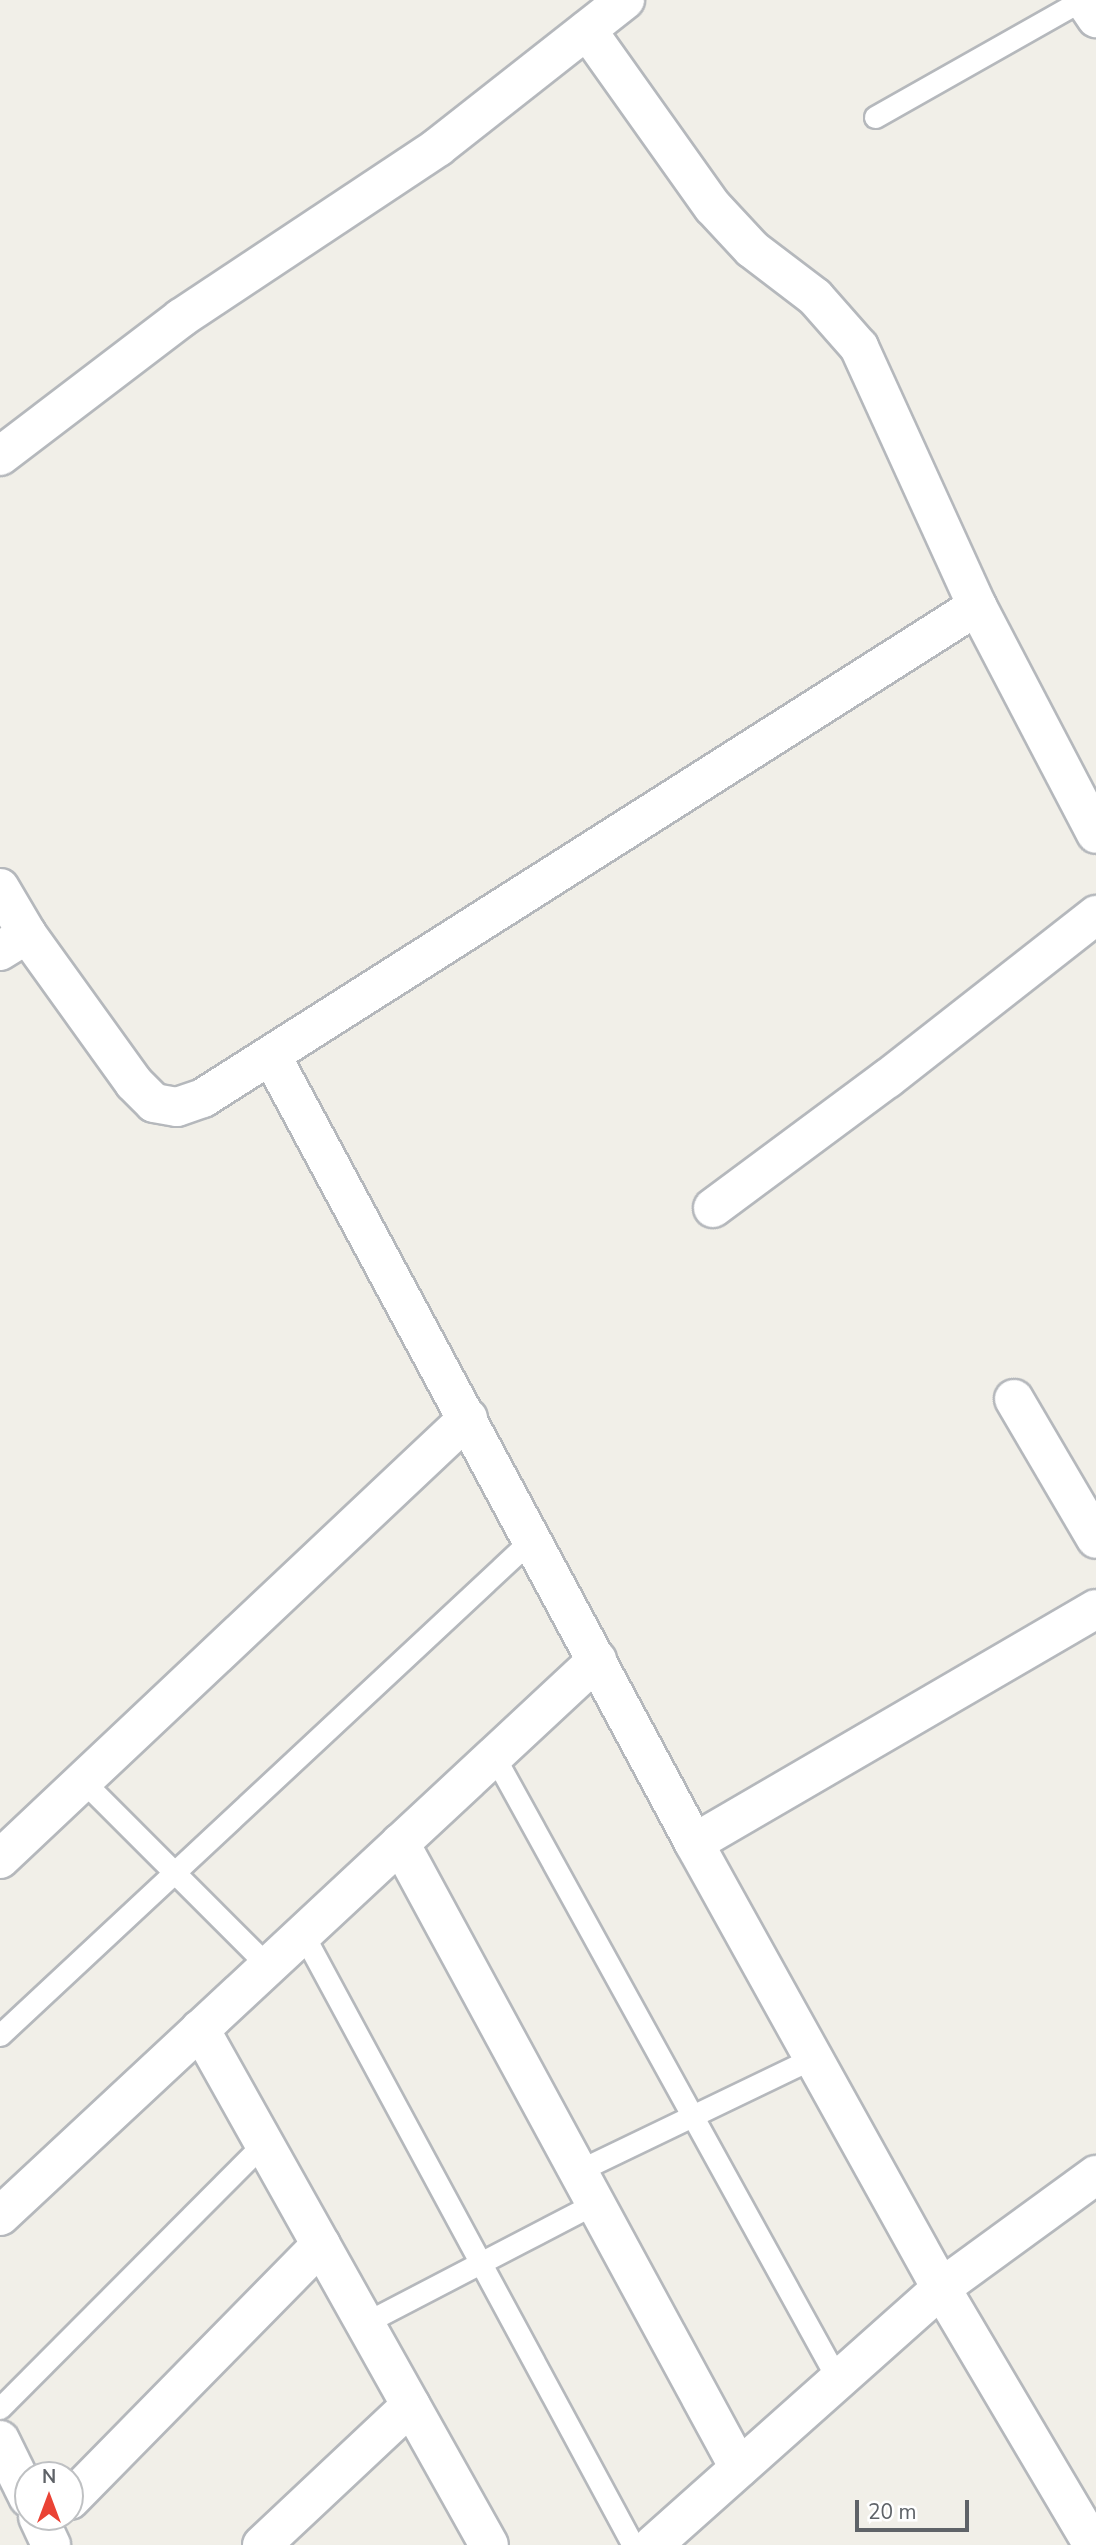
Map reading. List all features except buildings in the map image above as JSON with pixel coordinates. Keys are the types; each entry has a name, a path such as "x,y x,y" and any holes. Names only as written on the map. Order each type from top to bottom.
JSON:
{"street":[{"path":"0,456 181,318 438,147 625,0"},
{"path":"1083,0 1096,18"},
{"path":"587,30 712,207 752,249 815,297 859,347 977,606 1096,834"},
{"path":"0,888 14,943 134,1083 154,1103 177,1107 203,1098 977,606"},
{"path":"713,1208 887,1079 1096,915"},
{"path":"271,1055 694,1843 941,2288 1093,2545"},
{"path":"1014,1398 1096,1539"},
{"path":"0,1859 468,1418"},
{"path":"694,1843 1096,1609"},
{"path":"0,2216 597,1660"},
{"path":"400,1843 739,2468"},
{"path":"200,2029 489,2545"},
{"path":"653,2545 941,2288 1096,2175"},
{"path":"84,2486 321,2245"},
{"path":"262,2545 411,2405"},
{"path":"0,2440 14,2466"}],"lane":[{"path":"876,117 1083,0"},
{"path":"0,2035 532,1539"},
{"path":"494,1756 838,2380"},
{"path":"83,1781 268,1966"},
{"path":"303,1934 634,2545"},
{"path":"365,2323 481,2263 692,2116 813,2058"},
{"path":"0,2408 264,2143"}]}
